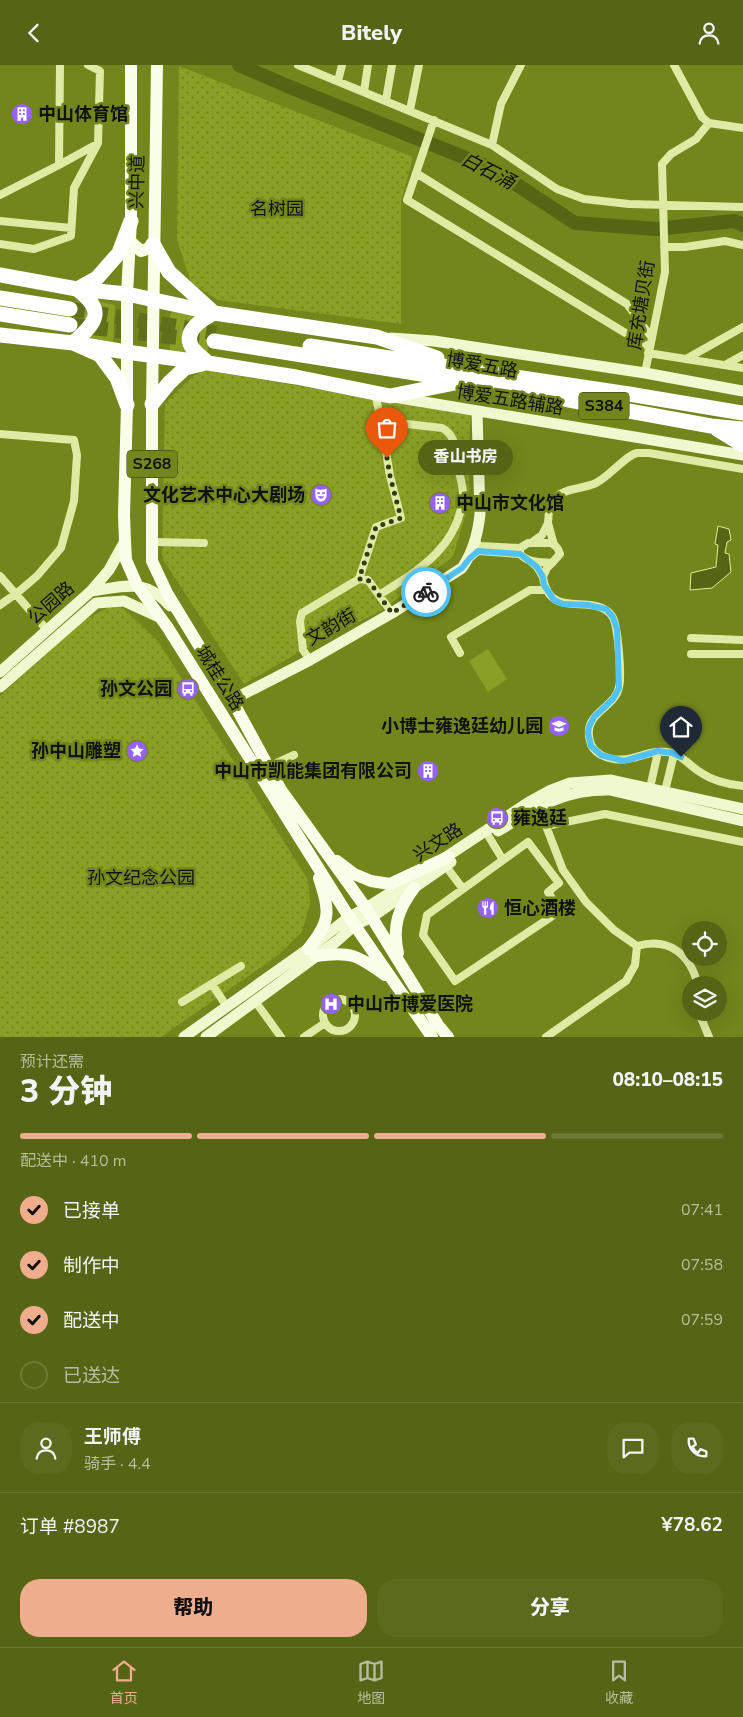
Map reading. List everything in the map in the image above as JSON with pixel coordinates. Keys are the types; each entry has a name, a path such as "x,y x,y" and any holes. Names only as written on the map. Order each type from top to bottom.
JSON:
{"highway":[{"path":"76,289 97,278 119,253 131,221"},
{"path":"154,243 169,271 214,313"},
{"path":"0,275 76,289 127,294 214,313 376,337 468,375"},
{"path":"74,343 90,329 95,317 94,306 89,299 76,289"},
{"path":"0,298 70,309"},
{"path":"208,363 193,349 190,333 198,322 214,313"},
{"path":"0,314 70,325"},
{"path":"0,324 28,325 38,320"},
{"name":"S268","path":"0,335 74,343 152,355"},
{"name":"博爱五路","path":"215,337 468,375 629,394 743,413"},
{"name":"S268","path":"74,343 100,355 117,378 127,405"},
{"path":"152,355 296,377 390,396 468,375"},
{"path":"152,404 169,383 185,368 208,363"},
{"name":"博爱五路","path":"468,375 711,426 743,429"},
{"path":"711,426 743,445"}],"main road":[{"name":"兴中道","path":"127,294 131,242 131,65"},
{"name":"兴中道","path":"154,300 157,65"},
{"path":"131,242 141,251 154,243"},
{"name":"城桂公路","path":"127,294 127,405 124,515 126,560 138,585 161,618 352,921 432,1037"},
{"name":"城桂公路","path":"154,300 152,355 152,561 167,593 232,699 281,791 369,913 438,1025 448,1037"},
{"name":"博爱五路","path":"376,337 434,341 645,373 743,391"},
{"name":"博爱五路辅路","path":"390,396 743,455"},
{"name":"文韵街","path":"232,699 310,660 392,613 462,568 469,559 476,539 480,514 477,412"},
{"path":"91,591 109,570 125,541"},
{"path":"138,585 161,595 183,620"},
{"name":"公园路","path":"0,672 91,591 138,585"},
{"name":"公园路","path":"0,687 96,603 124,601 161,618"},
{"name":"兴文路","path":"369,913 529,802 549,791 570,783 611,780 743,809"},
{"name":"兴文路","path":"206,1037 255,1001 352,921 414,888 446,861 553,799 591,790 610,791 743,821"},
{"path":"327,855 354,874 371,881 390,884 446,861"},
{"path":"314,861 325,898 327,919 312,953 338,953 354,956 393,980"},
{"path":"400,963 395,937 399,913 414,888"},
{"name":"兴文路","path":"184,1037 312,953"}],"street":[{"path":"59,165 60,65"},
{"path":"0,244 34,249 70,236 74,188 98,143 100,71 88,65"},
{"path":"298,65 316,69 338,81 410,110 432,124 492,145 557,189 584,199 629,204 743,207"},
{"path":"338,81 342,65"},
{"path":"364,92 368,65"},
{"path":"386,100 392,65"},
{"path":"410,110 419,65"},
{"path":"492,145 500,103 521,65"},
{"path":"674,65 702,117 709,123 743,129"},
{"path":"99,110 131,109"},
{"name":"库充塘贝街","path":"645,373 665,272 662,164 671,154 696,139 709,123"},
{"path":"432,124 407,200 649,351 743,368"},
{"path":"0,195 98,143"},
{"path":"416,173 627,304 652,337"},
{"path":"0,221 71,228"},
{"path":"664,244 685,247 725,241 743,245"},
{"path":"686,359 743,327"},
{"path":"725,365 743,355"},
{"path":"359,579 376,527 401,518 390,476 375,393"},
{"path":"379,595 429,562 456,527 462,499 455,450 449,432 442,428 381,421"},
{"path":"0,434 74,440 77,455 74,501 61,548 37,576 0,605"},
{"path":"531,543 542,535 548,523 550,503 556,497 568,491 595,484 635,453 649,453 743,469"},
{"path":"548,523 554,545"},
{"path":"476,539 480,546 520,551"},
{"path":"152,542 204,543"},
{"path":"520,551 523,545 531,543 553,543 560,554 547,568 543,577"},
{"path":"469,559 478,551 520,551"},
{"path":"520,551 524,559 552,563"},
{"path":"530,561 537,567 543,577 547,590 554,600 563,604 588,605 606,609 613,617 617,629 619,688 613,699 594,717 589,727 588,733 591,746 601,755 624,761 658,751 674,754 708,777 743,786"},
{"path":"0,576 47,630"},
{"path":"310,660 303,650 300,621 302,613 359,579 368,580 392,613"},
{"path":"460,653 451,637 530,589 547,590"},
{"path":"691,638 743,640"},
{"path":"691,654 743,653"},
{"path":"650,788 658,751"},
{"path":"665,791 674,754"},
{"path":"268,767 294,755"},
{"path":"536,808 546,826 563,870 586,902 614,930 637,946"},
{"path":"546,826 606,814 743,842"},
{"path":"489,837 503,860"},
{"path":"528,842 559,883 548,892 560,911 455,981 423,935 427,915 503,860 528,842"},
{"path":"446,861 463,889"},
{"path":"637,946 650,942 668,945 682,954 694,970 696,976"},
{"path":"546,1037 626,981 635,965 637,946"},
{"path":"182,1002 241,966"},
{"path":"212,984 227,1007"},
{"path":"337,999 347,1001 354,1008 355,1018 347,1034 334,1030 325,1023 323,1012 328,1003 337,999"},
{"path":"255,1001 281,1037"},
{"path":"702,1021 709,1037"},
{"path":"304,1037 325,1023"}],"green space":[{"name":"名树园","path":"179,66 413,157 401,202 401,324 218,300 191,283 177,240"},
{"path":"92,300 115,306 113,342 88,338"},
{"path":"75,301 83,306 89,320 71,335"},
{"path":"172,312 198,316 192,354 170,353 170,315"},
{"path":"212,322 207,356 194,340 195,333"},
{"path":"204,370 470,415 469,502 453,557 379,612 303,650 244,684 162,558 165,403 193,376"},
{"name":"孙文纪念公园","path":"109,607 122,607 158,641 308,880 310,904 302,932 277,956 161,1037 0,1037 0,696 79,623"},
{"path":"488,649 507,679 488,692 469,661"}],"shaded area":[{"path":"718,526 729,529 731,540 727,542 725,553 729,554 731,572 712,588 690,590 691,573 716,567 718,545 715,544"}],"waterway":[{"name":"白石涌","path":"239,65 493,169 575,223 656,229 734,221 743,225"}],"tunnel":[{"path":"70,309 216,333"},
{"path":"70,325 200,340"}],"way so far":[{"path":"387,458 401,518 376,527 359,579 368,580 392,613 426,592"}],"place":[{"name":"中山体育馆","path":"22,114"},
{"name":"香山书房","path":"387,458"},
{"name":"文化艺术中心大剧场","path":"321,495"},
{"name":"中山市文化馆","path":"440,503"},
{"name":"孙文公园","path":"188,689"},
{"name":"小博士雍逸廷幼儿园","path":"559,726"},
{"name":"孙中山雕塑","path":"137,751"},
{"name":"中山市凯能集团有限公司","path":"428,771"},
{"name":"雍逸廷","path":"497,818"},
{"name":"恒心酒楼","path":"488,908"},
{"name":"中山市博爱医院","path":"331,1004"}],"route":[{"path":"426,592 462,568 478,551 520,554 524,559 537,567 543,577 544,585 554,600 563,604 588,605 606,609 613,617 617,629 619,688 613,699 594,717 589,727 588,733 591,746 601,755 624,761 658,751 672,753 681,757"}]}
